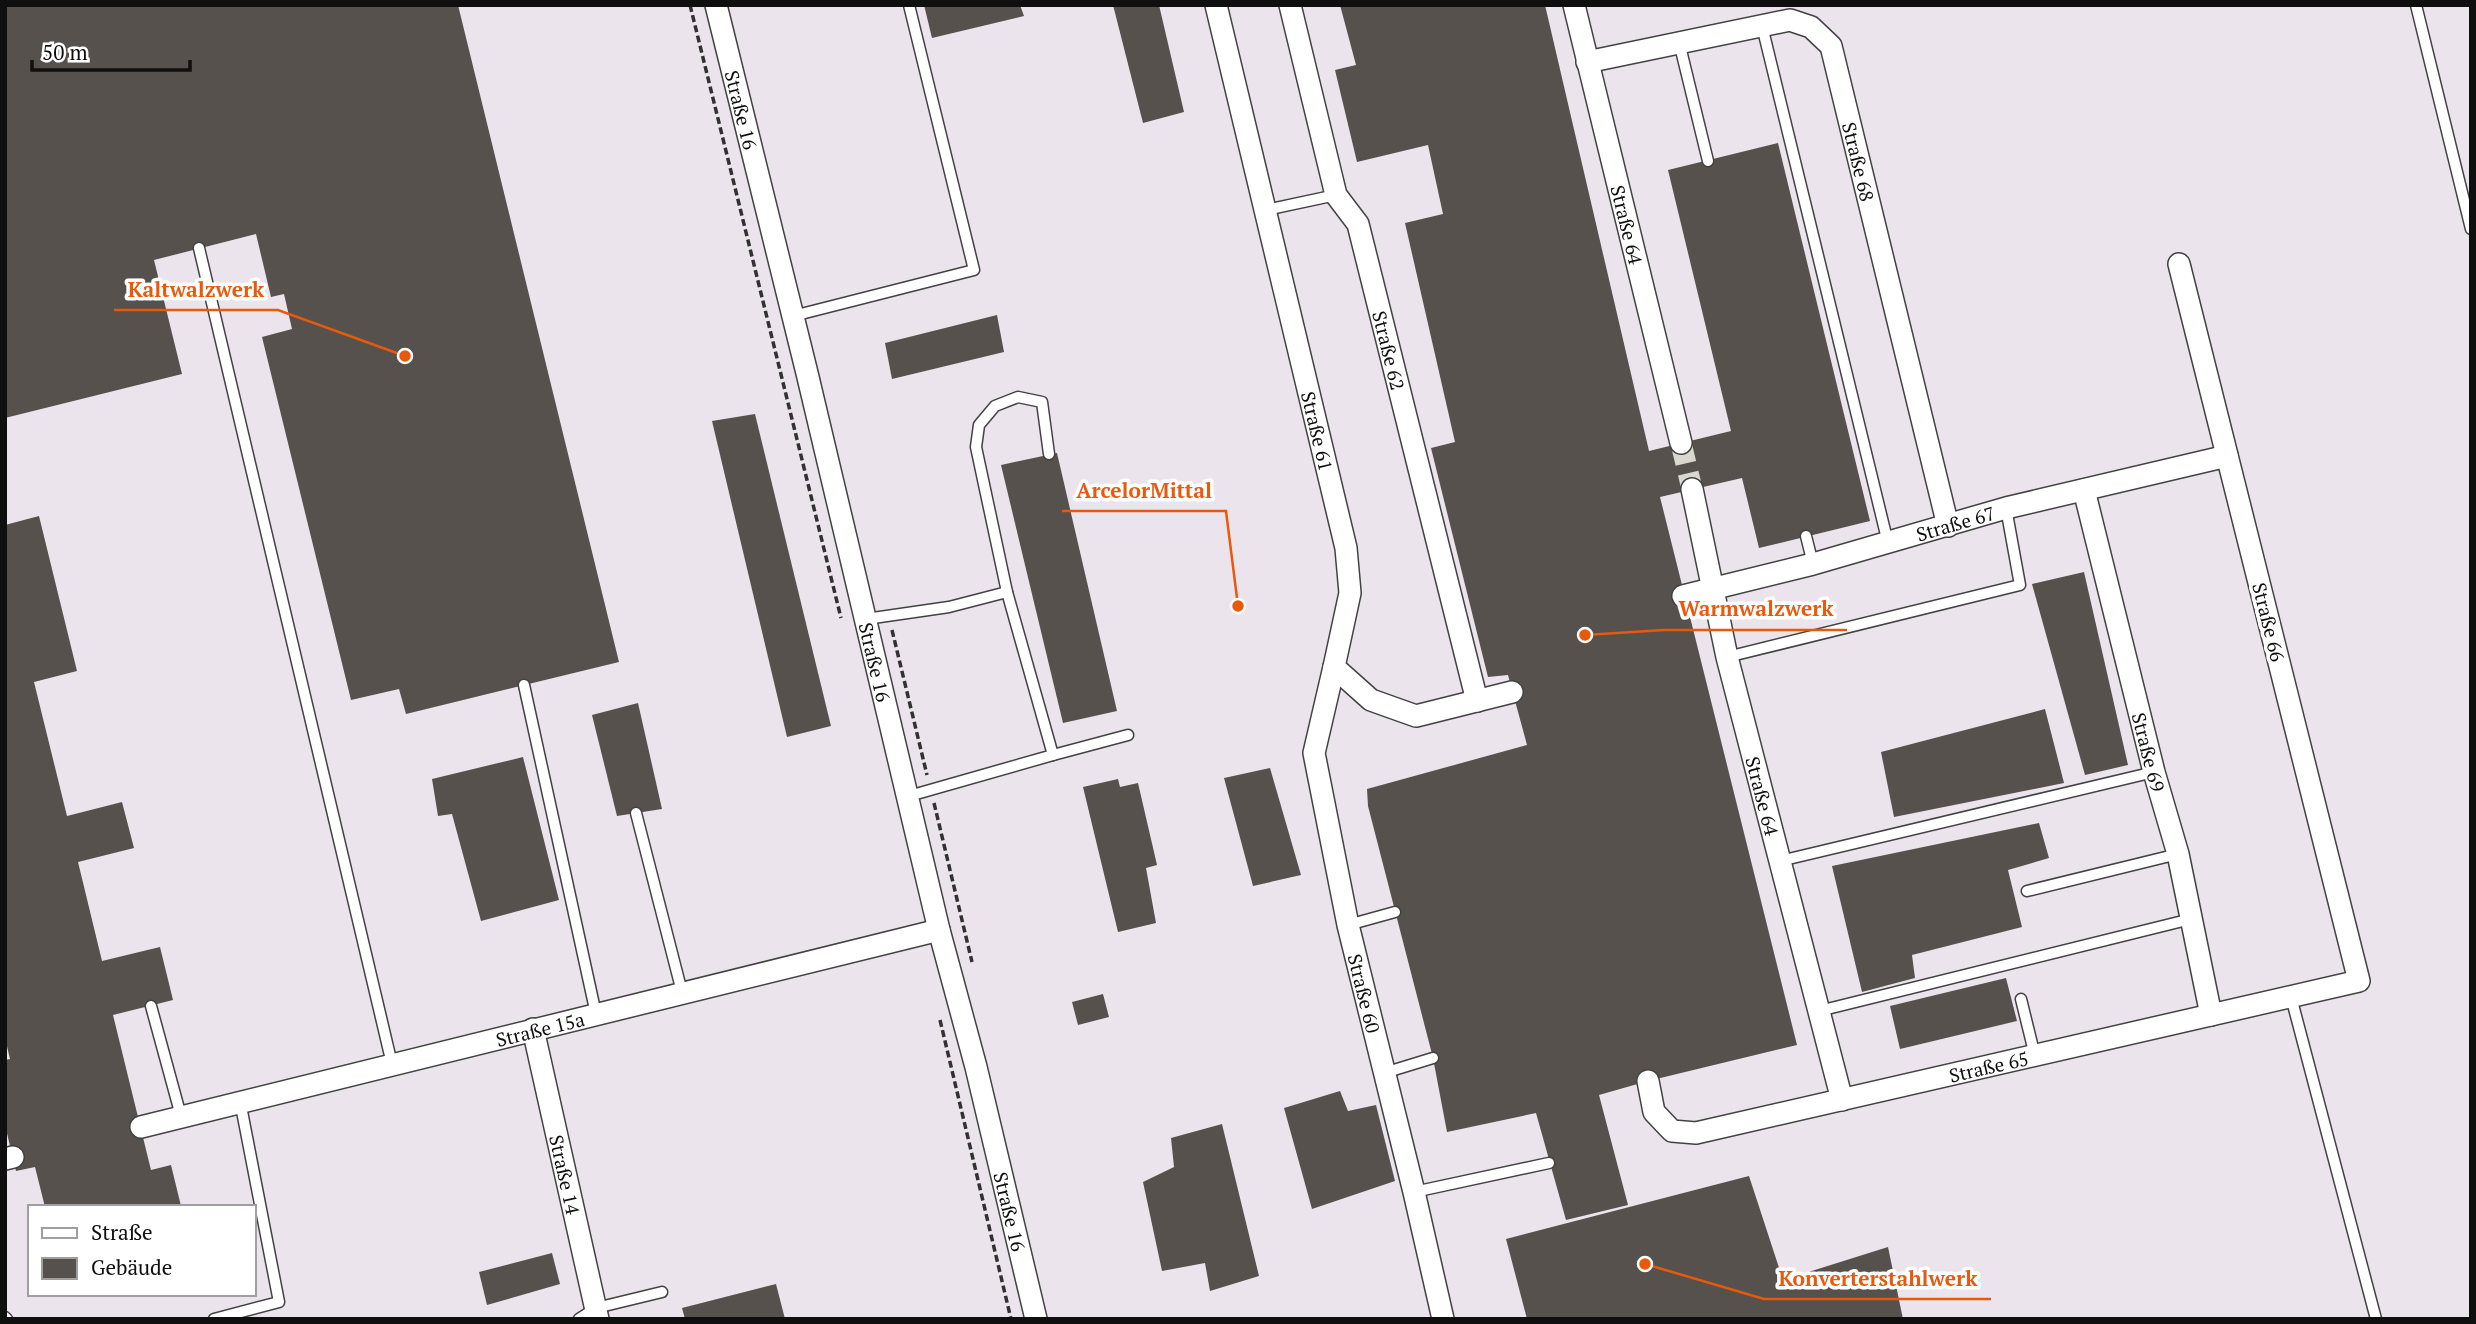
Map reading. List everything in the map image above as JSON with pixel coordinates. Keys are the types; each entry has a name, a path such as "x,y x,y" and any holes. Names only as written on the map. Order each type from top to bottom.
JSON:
{"street":[{"name":"Straße 16","path":"716,5 1035,1319"},
{"name":"Straße 61","path":"1216,5 1346,548 1350,593 1334,667"},
{"name":"Straße 62","path":"1290,5 1336,195 1357,223 1477,701"},
{"name":"Straße 64","path":"1574,5 1681,443"},
{"name":"Straße 68","path":"1587,62 1790,20 1811,27 1831,46 1948,526"},
{"name":"Straße 66","path":"2179,264 2359,981"},
{"name":"Straße 67","path":"1683,596 1813,564 2007,508 2227,456"},
{"name":"Straße 64","path":"1692,489 1727,657 1842,1100"},
{"name":"Straße 69","path":"2084,491 2154,772 2178,854 2211,1015"},
{"path":"1334,667 1371,700 1416,716 1512,692"},
{"name":"Straße 60","path":"1334,667 1314,753 1348,925 1443,1319"},
{"name":"Straße 15a","path":"141,1127 939,930"},
{"name":"Straße 65","path":"1648,1081 1654,1112 1672,1131 1696,1133 2359,981"},
{"name":"Straße 14","path":"533,1029 591,1315"}],"lane":[{"path":"793,316 974,270 909,5"},
{"path":"2416,5 2471,229"},
{"path":"1762,26 1888,542"},
{"path":"1679,42 1708,161"},
{"path":"1266,210 1336,195"},
{"path":"199,248 392,1064"},
{"path":"1049,454 1042,402 1018,397 995,406 979,425 976,447 1007,592 1053,755"},
{"path":"1727,657 2020,585 2007,508"},
{"path":"1806,536 1813,564"},
{"path":"866,619 949,607 1007,592"},
{"path":"524,685 596,1014"},
{"path":"909,796 1128,735"},
{"path":"1780,861 2154,772"},
{"path":"636,813 682,992"},
{"path":"2027,891 2178,854"},
{"path":"1348,925 1395,912"},
{"path":"1819,1011 2191,919"},
{"path":"2291,997 2376,1319"},
{"path":"2021,999 2035,1056"},
{"path":"151,1006 181,1116"},
{"path":"1384,1073 1433,1058"},
{"path":"214,1319 279,1302 240,1101"},
{"path":"1414,1192 1549,1163"},
{"path":"591,1315 662,1292"}],"path":[{"path":"690,5 843,623"},
{"path":"938,1014 1011,1319"}],"shaded area":[{"path":"5,5 2471,5 2471,1319 5,1319"}],"building":[{"path":"5,5 458,5 619,662 406,714 399,689 351,700 262,337 292,329 284,294 271,297 256,234 154,260 182,374 5,418"},
{"path":"924,5 1020,5 1024,16 932,38"},
{"path":"1113,5 1159,5 1184,112 1143,123"},
{"path":"1340,5 1545,5 1649,451 1731,431 1668,170 1778,143 1870,521 1759,548 1742,478 1660,497 1797,1045 1599,1095 1628,1205 1566,1220 1536,1113 1447,1132 1433,1058 1368,806 1367,789 1527,745 1508,675 1488,677 1431,448 1455,442 1405,223 1443,214 1428,145 1357,162 1335,70 1356,65"},
{"path":"997,315 1004,352 892,379 885,343"},
{"path":"755,414 831,726 787,737 712,421"},
{"path":"1057,453 1117,711 1063,723 1001,465"},
{"path":"39,516 77,671 34,682 67,816 122,802 134,848 78,862 102,961 160,947 173,1000 113,1015 151,1170 171,1165 181,1205 44,1205 35,1167 16,1171 5,1125 5,1060 10,1059 5,1038 5,525"},
{"path":"2084,572 2128,765 2085,775 2032,584"},
{"path":"638,703 662,809 617,816 592,715"},
{"path":"2045,709 2064,783 1894,817 1881,752"},
{"path":"523,757 559,900 481,921 452,814 438,816 432,779"},
{"path":"1270,768 1301,875 1253,886 1224,778"},
{"path":"1118,779 1120,787 1138,783 1157,865 1146,868 1156,923 1118,932 1083,787"},
{"path":"2039,823 2049,858 2008,870 2022,927 1912,955 1915,978 1862,992 1832,866"},
{"path":"2006,978 2017,1021 1900,1049 1890,1006"},
{"path":"1103,994 1109,1017 1078,1025 1072,1002"},
{"path":"1340,1091 1348,1111 1376,1105 1395,1181 1312,1209 1284,1108"},
{"path":"1222,1124 1259,1276 1210,1291 1205,1263 1162,1271 1143,1182 1174,1167 1171,1138"},
{"path":"1749,1176 1783,1280 1888,1247 1903,1319 1527,1319 1506,1239"},
{"path":"552,1253 560,1284 487,1305 479,1272"},
{"path":"776,1284 785,1319 685,1319 682,1308"}],"tunnel":[{"path":"1681,443 1692,489"}],"place":[{"name":"Kaltwalzwerk","path":"405,356"},
{"name":"ArcelorMittal","path":"1238,606"},
{"name":"Warmwalzwerk","path":"1585,635"},
{"name":"Konverterstahlwerk","path":"1645,1264"}]}
